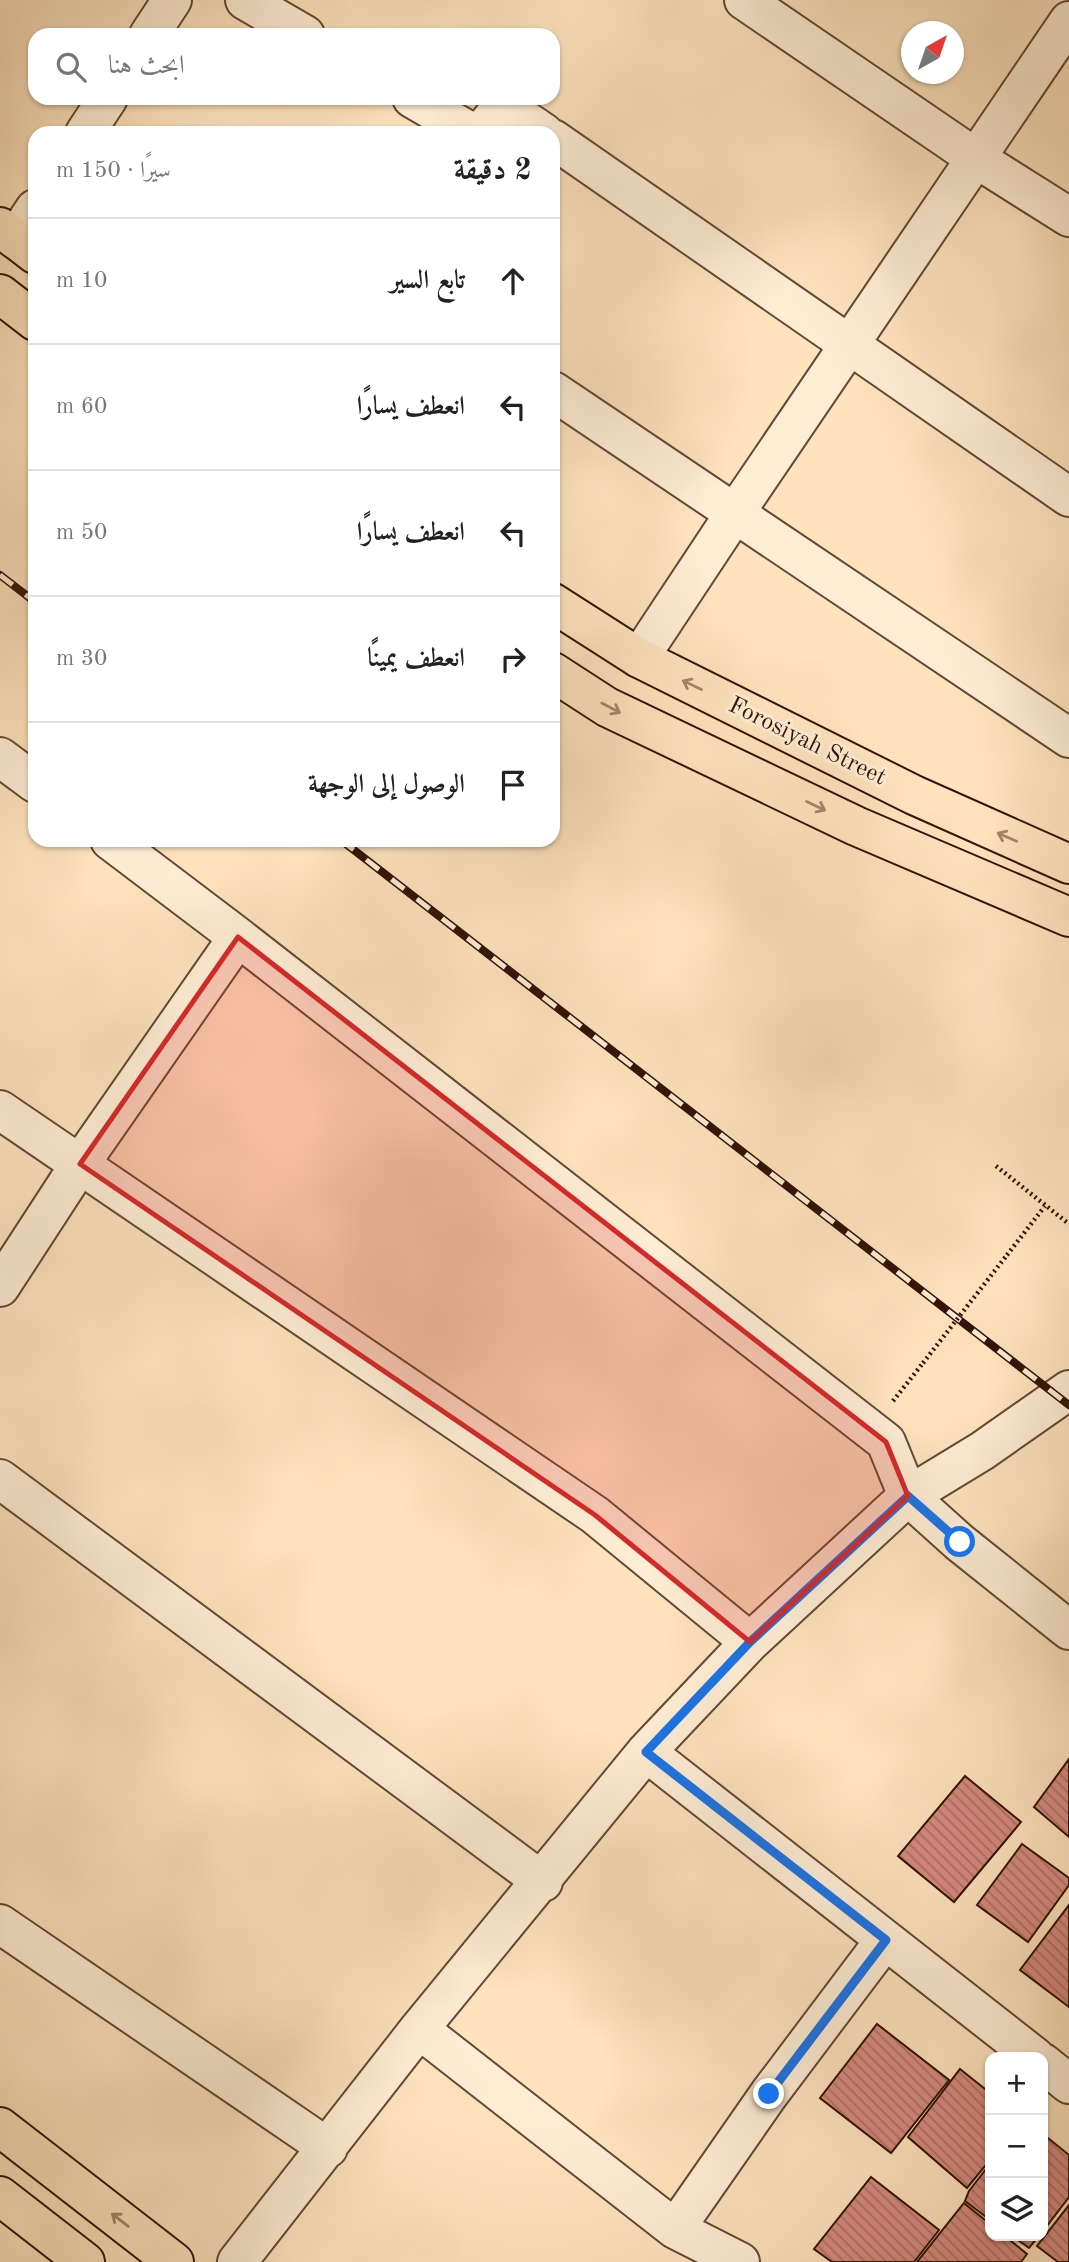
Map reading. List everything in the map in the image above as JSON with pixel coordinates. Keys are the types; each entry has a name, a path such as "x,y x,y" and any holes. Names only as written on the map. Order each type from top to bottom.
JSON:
{"main road":[{"path":"0,294 28,316"},
{"name":"Forosiyah Street","path":"560,608 639,659 914,795 1069,864"},
{"path":"560,676 607,707 856,826 1069,917"},
{"path":"0,2127 174,2262"},
{"path":"0,2196 85,2262"}],"street":[{"path":"154,28 172,0"},
{"path":"245,0 293,28"},
{"path":"744,0 977,159 1069,217"},
{"path":"639,659 1069,21"},
{"path":"90,126 103,105"},
{"path":"424,105 460,126"},
{"path":"486,126 503,105 534,126"},
{"path":"560,144 1069,497"},
{"path":"560,396 1069,738"},
{"path":"0,757 28,778"},
{"path":"119,847 886,1442 908,1496 1069,1630"},
{"path":"0,1286 80,1164 238,937"},
{"path":"0,1110 595,1515 750,1642"},
{"path":"237,2262 419,2029 543,1882 646,1752 750,1642 908,1496 982,1451 1069,1390"},
{"path":"0,1479 543,1882"},
{"path":"646,1752 1029,2052"},
{"path":"0,1924 328,2148"},
{"path":"675,2229 769,2094 886,1940"},
{"path":"419,2029 675,2229 740,2262"},
{"path":"1048,2067 1069,2084"}],"path":[{"path":"996,1167 1069,1224"},
{"path":"891,1403 1045,1206"}],"highlighted area":[{"path":"238,937 886,1442 908,1496 750,1642 595,1515 80,1164"}],"building":[{"path":"1069,1759 1069,1837 1034,1807"},
{"path":"965,1776 1021,1822 954,1902 898,1856"},
{"path":"1022,1844 1069,1878 1069,1885 1028,1942 977,1905"},
{"path":"1069,1905 1069,2007 1020,1970"},
{"path":"877,2024 949,2080 891,2153 820,2098"},
{"path":"960,2069 985,2089 985,2166 967,2188 908,2137"},
{"path":"1048,2138 1069,2155 1069,2197 1048,2224"},
{"path":"985,2170 985,2216 965,2201 969,2191"},
{"path":"871,2177 939,2230 914,2262 832,2262 814,2249"},
{"path":"964,2203 985,2220 985,2241 1011,2241 1027,2254 1021,2262 917,2262"},
{"path":"1069,2205 1069,2262 1058,2262 1037,2246 1041,2241 1048,2241 1048,2232"},
{"path":"1019,2241 1035,2241 1029,2248"}],"railway":[{"path":"0,575 28,597"},
{"path":"350,847 1069,1405"}],"route":[{"path":"769,2094 886,1940 646,1752 750,1642 908,1496 960,1542"}]}
